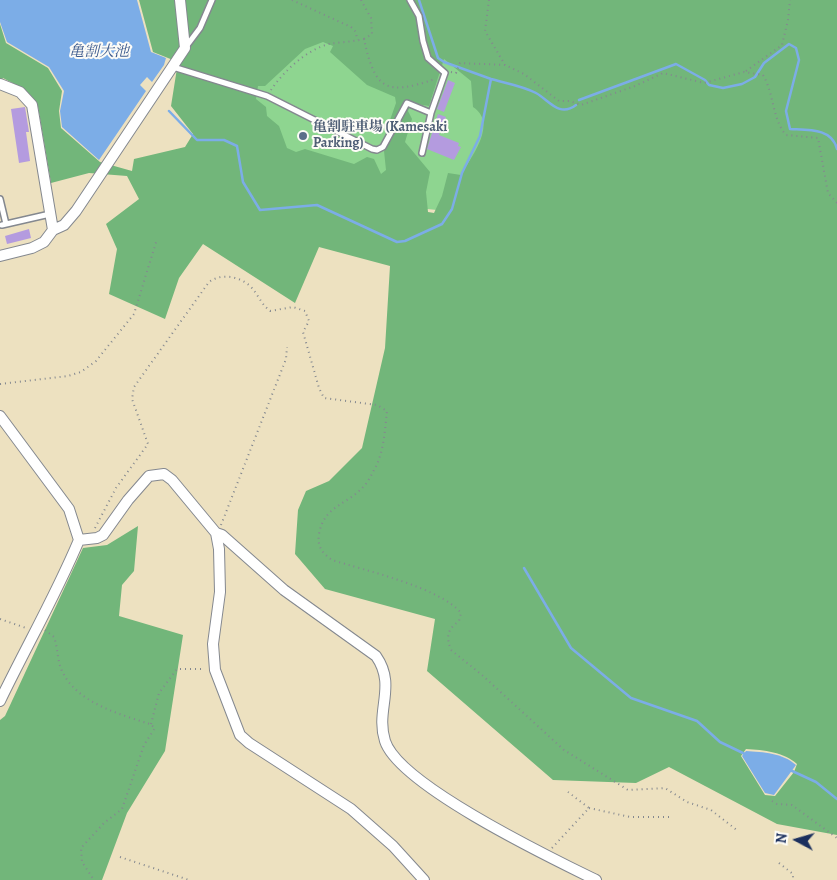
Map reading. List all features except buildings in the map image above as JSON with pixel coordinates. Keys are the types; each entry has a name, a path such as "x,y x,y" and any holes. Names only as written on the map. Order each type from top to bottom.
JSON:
{"street":[{"path":"0,256 32,248 44,242 53,230 64,225 76,211 185,48 180,0"},
{"path":"0,84 20,92 32,104 53,230"},
{"path":"0,416 68,509 78,540 53,600 37,627 0,701"},
{"path":"78,540 103,535 128,500 150,476 158,473 164,474 172,480 216,534 219,549 220,592 213,644 215,670 240,735 249,743 351,809 393,846 424,880"},
{"path":"216,534 222,535 252,559 284,590 376,656 383,666 387,679 382,724 385,742 393,755 414,775 461,808 506,835 596,880"}],"lane":[{"path":"185,48 200,28 212,0"},
{"path":"410,0 419,16 422,41 428,58 444,71 431,113 422,153"},
{"path":"173,67 267,96 361,144 377,150 383,147 408,103 431,113"},
{"path":"0,199 4,225 51,214"}],"path":[{"path":"292,0 351,27 356,32 358,41"},
{"path":"267,96 282,77 314,49 330,44 358,41 372,34 373,22 361,0"},
{"path":"489,0 485,31 505,66"},
{"path":"457,71 460,63 505,66 524,74 559,101 570,101 581,105 635,86 663,73 704,83 744,72 782,45 788,20 790,0"},
{"path":"364,39 370,66 376,77 388,87 410,88 444,76"},
{"path":"744,72 763,75 769,85 780,129 786,135 818,138 828,193 837,203"},
{"path":"0,384 68,376 81,372 96,361 134,314 157,239"},
{"path":"89,539 116,488 148,444 132,399 134,387 209,282 216,277 228,277 250,286 264,306 270,311 293,307 300,309 308,316 309,321 303,332 319,388 324,398 378,404 387,411 385,436 377,466 365,485 333,508 321,523 318,539 324,554 332,560 410,585 448,601 461,613 460,620 448,632 451,650 482,675 564,750 628,790 665,788 687,802 711,810 738,831"},
{"path":"216,534 286,359 287,347"},
{"path":"0,618 25,628 37,627 50,632 54,637 58,660 72,686 106,709 150,724 155,728 144,745 122,809 104,823 81,848 82,862 94,880"},
{"path":"150,724 159,692 177,669 201,668 215,670"},
{"path":"568,792 589,808 630,818 670,817"},
{"path":"772,801 777,804 792,805 837,838"},
{"path":"546,855 589,808"},
{"path":"120,857 189,880"},
{"path":"779,863 793,874 793,880"}],"green space":[{"path":"139,0 837,0 837,835 777,824 669,767 636,783 553,780 427,671 435,619 325,589 295,554 298,510 306,491 329,481 362,448 385,348 390,266 319,247 295,303 203,244 179,278 165,319 109,294 117,249 106,224 139,199 127,176 89,173 51,183 38,107 35,101 24,90 3,78 0,82 0,24 6,43 48,68 62,91 59,111 61,128 100,162 132,171 134,159 185,147 193,134 171,106 178,62 153,52","holes":["323,42 333,46 330,52 367,85 395,97 396,103 390,120 390,141 384,151 386,170 381,174 374,159 367,157 354,164 305,149 296,152 287,148 279,126 267,116 266,107 256,99 258,86 265,86 305,49","444,59 471,81 473,107 480,114 483,122 481,140 461,175 448,173 442,196 434,213 428,212 426,192 430,172 405,142 412,119 408,111 411,103 429,106","746,749 767,751 780,754 797,764 794,772 775,796 765,795 741,756"]},
{"path":"274,0 506,74 485,176 437,210 408,207 219,124"},
{"path":"138,526 134,571 122,585 119,616 183,635 165,751 127,813 102,880 0,880 0,720 5,716 83,548 107,545"}],"water":[{"name":"亀割大池","path":"0,0 137,0 151,52 166,58 164,65 152,82 147,77 140,85 146,91 99,160 62,127 60,111 64,91 49,67 7,42 0,22"},
{"path":"746,751 779,756 796,765 774,795 765,793 742,756"}],"waterway":[{"path":"419,0 438,58 444,62 491,79"},
{"path":"579,100 676,64 705,80 709,85 723,88 742,84 755,77 764,63 789,44 796,48 799,60 786,111 790,129 811,130 825,134 830,137 837,149"},
{"path":"169,111 197,140 224,140 237,146 243,182 260,210 317,205 397,242 405,241 442,224 452,209 462,173 480,136 491,79 536,93 559,109 570,109 576,105"},
{"path":"524,568 571,648 631,698 697,721 720,742 745,754"},
{"path":"790,770 816,782 837,799"}],"place":[{"name":"亀割駐車場 (Kamesaki Parking)","path":"303,136"}]}
